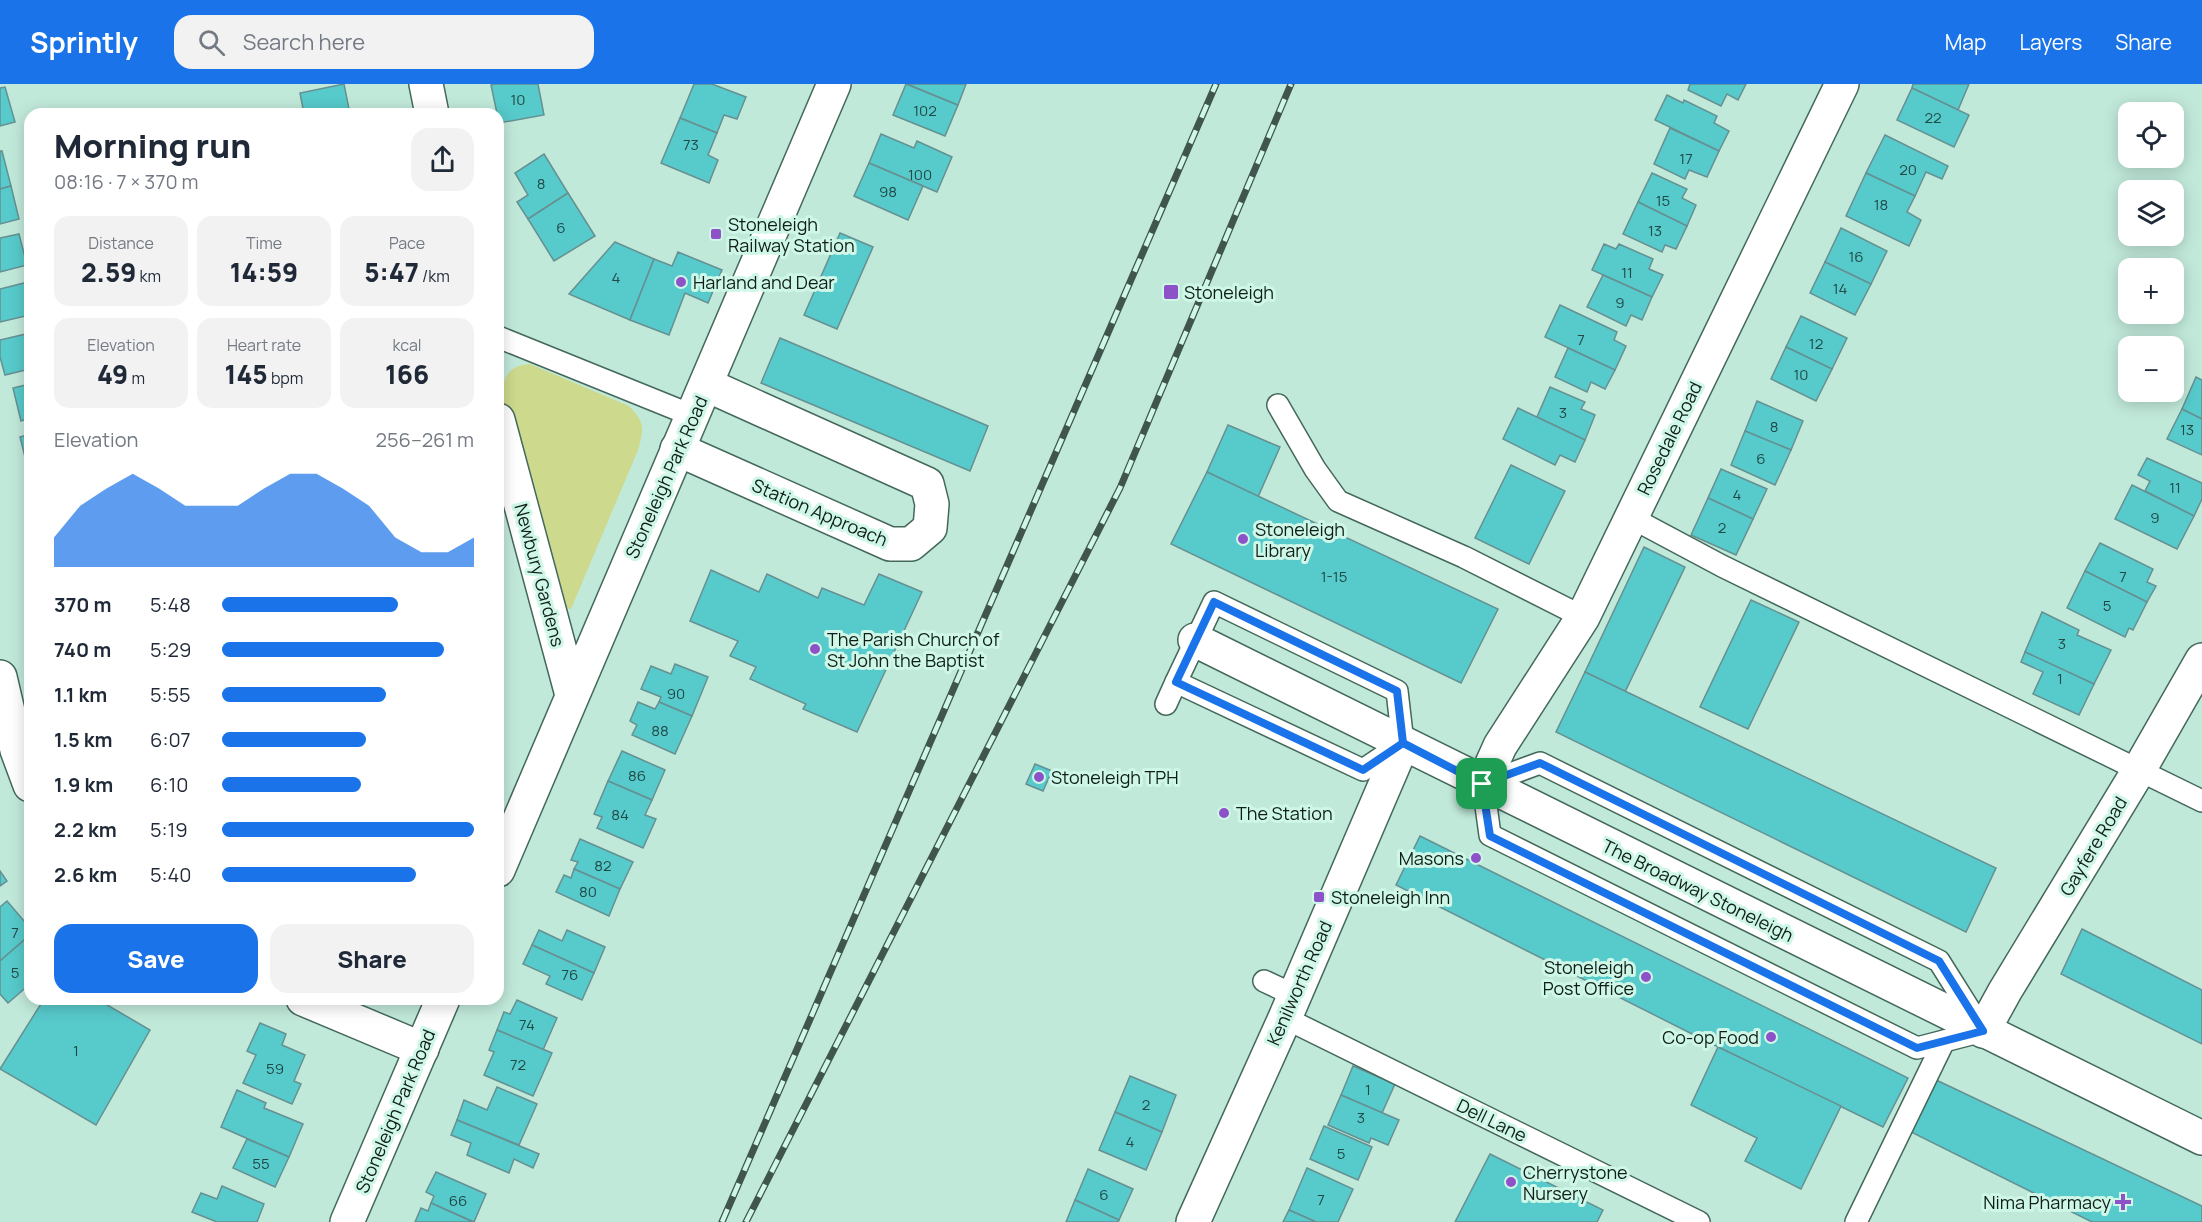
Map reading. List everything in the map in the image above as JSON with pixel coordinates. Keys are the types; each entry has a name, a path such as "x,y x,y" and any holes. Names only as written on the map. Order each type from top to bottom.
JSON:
{"street":[{"path":"426,84 431,108"},
{"name":"Stoneleigh Park Road","path":"504,856 834,84"},
{"name":"Rosedale Road","path":"1482,784 1500,747 1583,617 1842,84"},
{"name":"Station Approach","path":"677,449 890,544 911,544 930,528 932,504 927,484 707,385"},
{"name":"Newbury Gardens","path":"504,442 572,695"},
{"name":"The Broadway Stoneleigh","path":"1195,640 1482,784 2202,1138"},
{"name":"Gayfere Road","path":"1983,1031 2202,660"},
{"path":"0,677 17,750 24,769"},
{"name":"Kenilworth Road","path":"1193,1222 1403,743"},
{"path":"318,1005 422,1048"},
{"name":"Stoneleigh Park Road","path":"347,1222 440,1005"}],"lane":[{"path":"504,339 691,415"},
{"path":"1278,405 1315,469 1338,501 1464,557 1583,617"},
{"path":"1630,518 1722,566 2202,801"},
{"path":"1166,704 1195,640 1214,602 1397,691 1403,743 1363,770 1176,682"},
{"path":"1540,763 1939,961 1983,1031 1917,1048 1490,836 1482,784 1540,763"},
{"name":"Dell Lane","path":"1264,981 1289,1006 1699,1222"},
{"path":"1856,1222 1944,1041"}],"green space":[{"path":"530,364 629,406 642,426 638,450 571,609 561,608 553,596 504,403 505,379 510,371 518,366"}],"building":[{"path":"344,84 349,108 303,108 300,93"},
{"path":"538,84 544,115 504,122 504,108 496,108 491,85"},
{"path":"694,84 712,84 746,97 737,119 724,115 717,133 680,118"},
{"path":"906,84 958,105 945,136 893,115"},
{"path":"907,84 966,84 958,105"},
{"path":"1690,84 1746,84 1738,100 1727,94 1721,106 1688,90"},
{"path":"1913,84 1969,84 1958,110 1912,88"},
{"path":"5,87 15,122 0,126 0,88"},
{"path":"1912,88 1969,115 1954,147 1897,120"},
{"path":"1667,95 1683,103 1684,100 1717,116 1714,123 1729,131 1719,151 1655,120"},
{"path":"680,118 717,133 708,155 718,160 709,183 661,163"},
{"path":"1670,128 1719,151 1707,177 1689,170 1685,179 1654,164"},
{"path":"881,134 914,148 917,141 952,157 937,192 869,163"},
{"path":"1885,135 1948,166 1942,179 1926,172 1915,196 1866,173"},
{"path":"0,151 2,151 11,186 0,189"},
{"path":"544,154 568,193 528,219 517,202 528,195 515,173"},
{"path":"869,163 923,186 908,220 854,196"},
{"path":"1652,173 1687,189 1682,198 1696,205 1687,226 1638,202"},
{"path":"1866,173 1915,196 1907,212 1921,220 1909,246 1846,216"},
{"path":"11,186 19,219 0,224 0,189"},
{"path":"568,193 595,236 554,261 528,219"},
{"path":"1638,202 1687,226 1676,249 1665,245 1662,252 1623,234"},
{"path":"1841,228 1887,251 1871,284 1825,262"},
{"path":"840,233 873,247 837,329 804,315"},
{"path":"19,234 24,253 24,266 0,272 0,238"},
{"path":"615,242 654,259 630,320 569,294"},
{"path":"1604,244 1616,249 1619,244 1653,259 1649,269 1663,275 1652,297 1592,270"},
{"name":"Harland and Dear","path":"678,252 722,270 708,303 685,293 669,335 630,320 654,259 672,266"},
{"path":"1825,262 1871,284 1855,315 1810,293"},
{"path":"1603,275 1652,297 1642,320 1631,315 1626,326 1587,307"},
{"path":"24,283 24,316 0,322 0,289"},
{"path":"1560,305 1617,332 1614,340 1626,346 1615,370 1545,337"},
{"path":"1801,316 1847,338 1832,369 1786,347"},
{"path":"24,334 24,370 5,375 0,357 0,340"},
{"path":"780,338 988,426 970,471 761,383"},
{"path":"1786,347 1832,369 1816,401 1771,379"},
{"path":"1568,348 1615,370 1605,389 1591,382 1587,392 1555,377"},
{"path":"2196,377 2202,380 2202,419 2182,409"},
{"path":"24,385 24,420 21,421 13,388"},
{"path":"1550,387 1585,402 1581,409 1595,415 1585,440 1537,417"},
{"path":"1757,401 1803,421 1791,450 1745,431"},
{"path":"1518,408 1585,440 1575,462 1560,455 1555,465 1503,439"},
{"path":"2182,409 2202,419 2202,455 2167,439"},
{"path":"1228,425 1280,447 1258,497 1207,472"},
{"path":"1745,431 1791,450 1775,485 1731,465"},
{"path":"24,436 24,453 20,437"},
{"path":"2147,458 2202,483 2202,499 2194,516 2145,491 2150,481 2138,475"},
{"path":"1511,465 1565,491 1529,564 1475,538"},
{"path":"1721,469 1767,489 1753,519 1708,498"},
{"path":"1207,472 1498,609 1461,683 1171,544"},
{"path":"2132,485 2194,516 2177,549 2115,519"},
{"path":"1708,498 1753,519 1736,555 1691,535"},
{"path":"2100,543 2153,569 2147,582 2156,586 2147,602 2085,571"},
{"path":"1644,547 1685,567 1625,692 1585,672"},
{"name":"The Parish Church of St John the Baptist","path":"711,570 759,592 767,574 818,598 822,588 864,605 879,574 922,592 857,732 803,709 806,704 750,679 756,667 730,656 738,641 690,621"},
{"path":"2085,571 2147,602 2133,630 2129,628 2125,637 2067,608"},
{"path":"1751,600 1799,622 1748,729 1700,707"},
{"path":"2042,612 2079,630 2077,635 2111,650 2094,684 2025,652"},
{"path":"2025,652 2094,684 2079,715 2033,694 2043,672 2021,662"},
{"path":"675,664 708,677 692,716 659,702 661,697 641,689 651,666 671,674"},
{"path":"1585,672 1996,868 1966,932 1556,732"},
{"path":"638,702 655,709 659,702 692,716 675,754 632,735 637,725 630,721"},
{"path":"622,751 665,770 652,800 608,781"},
{"name":"Stoneleigh TPH","path":"1035,764 1052,771 1043,791 1026,784"},
{"path":"608,781 652,800 645,815 656,819 643,848 597,828 602,817 594,814"},
{"path":"1420,836 1908,1078 1883,1127 1396,885"},
{"path":"580,839 633,862 620,889 574,869 578,862 571,860"},
{"path":"574,869 620,889 609,916 556,892 564,875 571,878"},
{"path":"0,871 7,881 0,886"},
{"path":"7,901 24,921 24,940 0,961 0,907"},
{"path":"2082,929 2202,990 2202,1044 2061,974"},
{"path":"539,930 562,941 567,930 605,947 594,973 532,945"},
{"path":"24,940 24,989 8,1003 0,994 0,961"},
{"path":"532,945 594,973 582,1000 546,984 550,976 523,964"},
{"path":"517,1000 557,1018 543,1050 497,1030 504,1012 510,1014"},
{"path":"40,1005 107,1005 150,1030 96,1125 0,1069"},
{"path":"260,1023 286,1034 282,1045 305,1055 294,1081 301,1084 292,1104 243,1083 256,1055 247,1051"},
{"path":"497,1030 552,1053 533,1096 484,1075 494,1052 489,1050"},
{"path":"1718,1047 1841,1106 1801,1189 1745,1161 1757,1138 1691,1105"},
{"path":"1353,1066 1395,1084 1382,1113 1341,1095"},
{"path":"1130,1076 1176,1095 1162,1132 1115,1112"},
{"path":"1932,1078 2202,1206 2202,1222 2092,1222 1905,1129"},
{"path":"497,1087 537,1104 519,1145 457,1120 464,1100 487,1110"},
{"path":"237,1090 266,1103 264,1108 303,1124 289,1157 221,1127"},
{"path":"1341,1095 1399,1120 1388,1145 1371,1138 1369,1143 1328,1125"},
{"path":"1115,1112 1162,1132 1146,1170 1099,1150"},
{"path":"457,1120 539,1154 533,1168 514,1159 509,1173 467,1155 471,1143 451,1135"},
{"path":"1324,1126 1372,1147 1358,1180 1310,1159"},
{"path":"247,1139 289,1157 275,1187 233,1168"},
{"name":"Cherrystone Nursery","path":"1490,1154 1603,1210 1597,1222 1455,1222"},
{"path":"1307,1168 1353,1189 1338,1222 1316,1222 1289,1210"},
{"path":"1088,1169 1133,1189 1119,1220 1075,1200"},
{"path":"436,1172 486,1194 474,1222 431,1203 434,1196 426,1192"},
{"path":"222,1186 264,1204 257,1222 217,1222 192,1212 201,1193 217,1199"},
{"path":"1075,1200 1119,1220 1118,1222 1066,1222"},
{"path":"431,1203 473,1222 415,1222 421,1208 428,1211"},
{"path":"1289,1210 1316,1222 1283,1222"}],"railway":[{"path":"722,1222 1216,84"},
{"path":"746,1222 1120,488 1291,84"}],"place":[{"name":"Stoneleigh Railway Station","path":"716,234"},
{"name":"Harland and Dear","path":"681,282"},
{"name":"Stoneleigh","path":"1171,292"},
{"name":"Stoneleigh Library","path":"1243,539"},
{"name":"The Parish Church of St John the Baptist","path":"815,649"},
{"name":"Stoneleigh TPH","path":"1039,777"},
{"name":"The Station","path":"1224,813"},
{"name":"Masons","path":"1476,858"},
{"name":"Stoneleigh Inn","path":"1319,897"},
{"name":"Stoneleigh Post Office","path":"1646,977"},
{"name":"Co-op Food","path":"1771,1037"},
{"name":"Cherrystone Nursery","path":"1511,1182"},
{"name":"Nima Pharmacy","path":"2123,1202"}],"route":[{"path":"1482,784 1403,743 1363,770 1176,682 1214,602 1397,691 1403,743 1482,784 1490,836 1917,1048 1983,1031 1939,961 1540,763 1482,784"}]}
